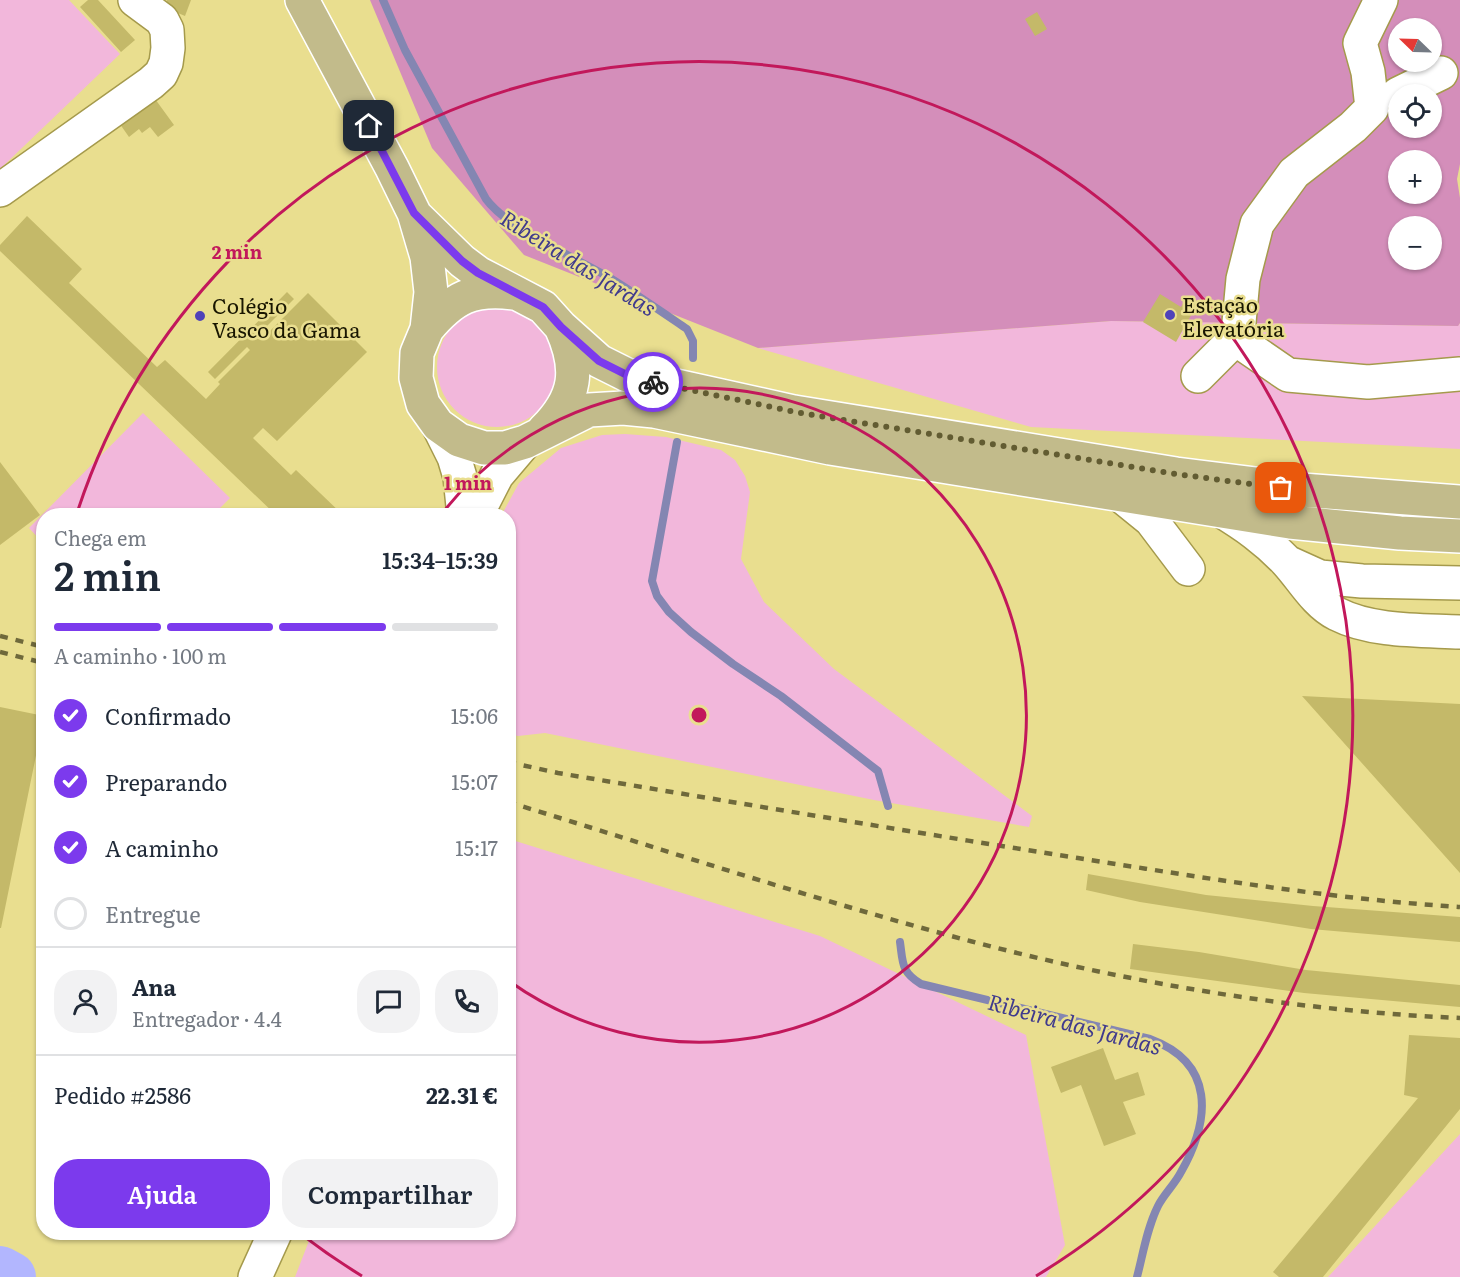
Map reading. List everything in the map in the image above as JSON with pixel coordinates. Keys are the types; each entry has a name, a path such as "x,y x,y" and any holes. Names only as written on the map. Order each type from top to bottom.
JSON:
{"main road":[{"path":"302,0 414,213 427,257 431,292 427,329 417,353 416,378 423,404 438,425 459,440 484,448 505,448 534,437 589,410 623,408 654,411 830,448 1290,522 1400,533 1460,536"},
{"path":"414,213 462,261 478,273 543,307 561,327 599,361 627,375 795,412 1211,478 1302,490 1460,501"},
{"path":"427,329 444,309 466,296 492,291 519,294"},
{"path":"534,437 559,415 569,394 573,371 571,348 561,327"}],"street":[{"path":"0,190 161,74 166,63 167,30 162,20 135,0"},
{"path":"1381,0 1360,43 1368,72 1388,98"},
{"path":"1419,84 1441,73"},
{"path":"1198,376 1238,333 1243,279 1257,224 1294,173 1388,100"},
{"path":"1234,338 1288,375 1368,382 1460,374"},
{"path":"438,425 454,457 460,477 463,508"},
{"path":"480,508 497,475 534,437"},
{"path":"1119,494 1151,520 1188,569"},
{"path":"1220,510 1254,531 1287,562 1310,591 1335,614 1358,622 1396,629 1460,633"},
{"path":"1287,562 1320,577 1362,581 1460,583"},
{"path":"255,1277 272,1240"}],"shaded area":[{"path":"0,0 69,0 120,54 0,169"},
{"path":"370,0 1460,0 1460,164 1457,179 1460,198 1460,323 1458,326 1111,321 758,348 524,255 432,148"},
{"path":"497,307 520,312 539,325 552,344 557,367 552,390 539,409 520,422 497,427 474,422 455,409 442,390 437,367 442,344 455,325 474,312"},
{"path":"1111,321 1458,326 1460,323 1460,449 1031,427 758,348"},
{"path":"143,413 230,498 220,508 49,508"},
{"path":"602,435 666,437 721,450 735,460 745,476 750,492 741,559 764,602 834,669 1032,816 1029,827 874,800 545,733 516,736 516,508 505,508 519,483 561,448"},
{"path":"36,521 36,536 29,528"},
{"path":"516,841 820,936 1026,1035 1065,1245 1046,1277 295,1277 309,1240 516,1240"},
{"path":"1460,1134 1460,1277 1328,1277"}],"building":[{"path":"88,0 98,0 135,40 121,52 80,7"},
{"path":"167,0 191,0 185,16 164,7"},
{"path":"1037,12 1047,29 1035,36 1025,19"},
{"path":"150,92 174,125 158,137 150,127 142,133 139,129 129,137 115,117"},
{"path":"27,216 82,269 69,283 157,367 165,360 206,399 220,384 218,382 250,350 247,347 215,379 208,372 287,292 294,299 258,335 262,339 308,293 367,352 277,441 263,428 253,438 291,475 296,470 336,508 269,508 0,251 0,245"},
{"name":"Estação Elevatória","path":"1160,294 1181,307 1187,296 1198,303 1176,342 1143,322"},
{"path":"0,462 36,510 36,518 0,545"},
{"path":"1302,696 1460,704 1460,873"},
{"path":"0,707 36,714 36,755 0,928"},
{"path":"1088,874 1206,895 1460,917 1460,942 1311,929 1140,902 1086,890"},
{"path":"1133,944 1199,952 1306,970 1460,985 1460,1007 1304,993 1130,969"},
{"path":"1409,1035 1460,1038 1460,1109 1323,1277 1279,1277 1273,1272 1418,1098 1404,1095"},
{"path":"1103,1048 1115,1080 1138,1072 1145,1095 1123,1102 1136,1134 1104,1146 1081,1085 1061,1093 1051,1067"}],"waterway":[{"name":"Ribeira das Jardas","path":"383,0 405,50 486,199 496,210 526,232 610,278 687,329 693,341 693,358"},
{"name":"Ribeira das Jardas","path":"677,442 652,581 657,596 669,612 691,632 781,696 878,771 888,806"},
{"name":"Ribeira das Jardas","path":"900,942 906,971 921,984 1150,1039 1171,1049 1186,1062 1196,1078 1201,1095 1202,1113 1198,1132 1181,1172 1154,1214 1137,1277"},
{"name":"Ribeira das Jardas","path":"0,1271 11,1277"}],"railway":[{"path":"0,636 36,645"},
{"path":"0,652 36,661"},
{"path":"516,764 558,773 1173,873 1316,893 1460,907"},
{"path":"516,804 854,909 970,941 1091,970 1275,1002 1460,1018"}],"way so far":[{"path":"653,382 795,412 1176,474 1281,488"}],"place":[{"name":"Estação Elevatória","path":"1170,315"},
{"name":"Colégio Vasco da Gama","path":"200,316"}],"route":[{"path":"369,126 414,213 462,261 478,273 543,307 561,327 599,361 627,375 653,382"}]}
